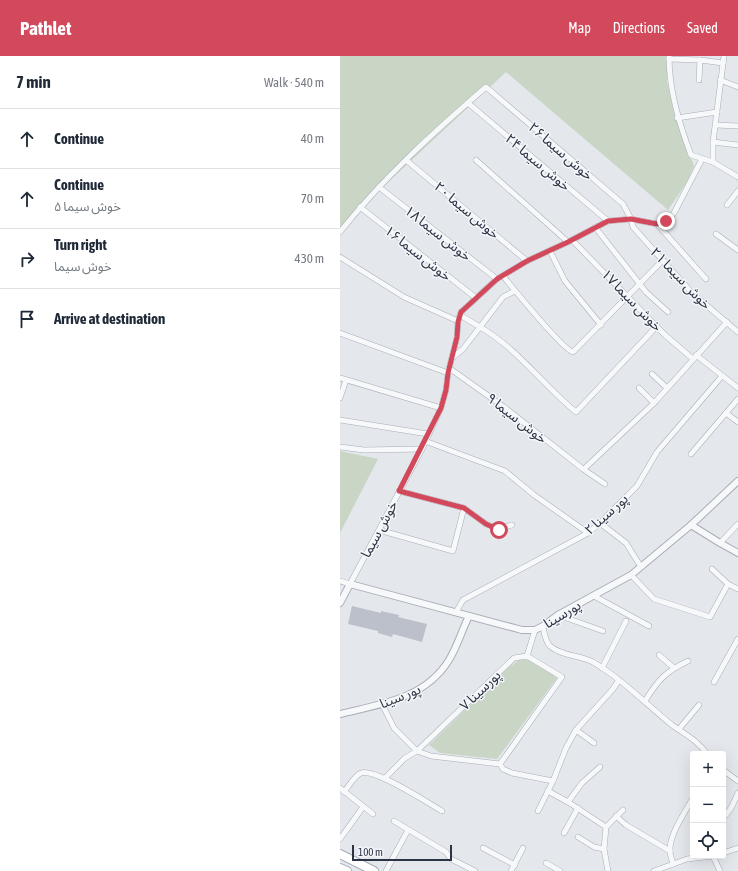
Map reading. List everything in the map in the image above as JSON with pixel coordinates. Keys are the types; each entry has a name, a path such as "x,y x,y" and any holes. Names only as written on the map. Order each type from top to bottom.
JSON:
{"main road":[{"path":"340,854 374,871"},
{"path":"340,868 347,871"}],"street":[{"path":"713,162 713,142 724,56"},
{"path":"723,63 669,58 671,81 678,118 690,155 713,162 738,177"},
{"path":"699,80 700,60"},
{"path":"720,80 738,86"},
{"name":"خوش سیما ۲۶","path":"468,103 486,86 623,204 631,219"},
{"path":"340,232 360,207 406,160 468,103"},
{"name":"خوش سیما ۲۴","path":"468,103 608,221"},
{"path":"678,118 717,112"},
{"path":"716,125 738,126"},
{"path":"713,142 738,144"},
{"path":"702,159 674,214 666,221 657,224 706,279"},
{"name":"خوش سیما ۲۰","path":"406,160 527,261"},
{"name":"خوش سیما ۱۷","path":"476,160 570,241 628,296 665,335 738,388"},
{"name":"خوش سیما ۱۸","path":"380,187 497,279"},
{"path":"727,205 738,191"},
{"name":"خوش سیما ۱۶","path":"360,207 476,298"},
{"name":"خوش سیما","path":"340,603 422,449 441,408 446,390 461,312 497,279 527,261 550,251 608,221 631,219 657,224"},
{"name":"خوش سیما ۲۱","path":"631,219 633,227 692,293 738,332"},
{"path":"595,227 639,284 668,312"},
{"path":"716,234 738,250"},
{"path":"550,251 565,280 601,325"},
{"path":"340,257 404,297 458,322"},
{"path":"503,276 557,339 570,352 573,352 663,260"},
{"path":"452,358 463,349 503,297 515,291"},
{"path":"460,315 496,336 576,412 657,326"},
{"path":"584,469 654,403 726,322"},
{"name":"خوش سیما ۹","path":"340,333 449,370 504,407 605,484"},
{"path":"652,374 667,388"},
{"name":"پور سینا ۲","path":"456,612 463,600 588,533 600,524 637,486 658,452 722,376"},
{"path":"340,398 343,379 441,408"},
{"path":"639,388 654,403"},
{"path":"691,454 738,399"},
{"path":"726,413 738,422"},
{"path":"340,420 428,434"},
{"path":"425,441 505,471 534,495 588,533"},
{"path":"340,447 364,450 422,449"},
{"name":"پورسینا","path":"350,584 522,630 535,630 558,615 631,576 691,525 738,481"},
{"path":"399,491 464,508 486,524 499,530 512,525"},
{"path":"379,530 453,551 464,508"},
{"path":"600,524 626,543 641,568"},
{"path":"720,543 738,524"},
{"path":"691,525 738,553"},
{"path":"712,569 728,584 738,589"},
{"path":"631,576 654,599 710,617 728,584"},
{"path":"340,581 350,584"},
{"path":"594,596 649,626"},
{"path":"558,615 603,631"},
{"name":"پور سینا","path":"340,714 382,704 415,693 432,682 449,660 469,616"},
{"path":"602,668 626,621"},
{"path":"543,626 549,646 592,662 602,668 619,680 679,730 700,744 705,751"},
{"path":"500,764 562,677 528,656 535,630"},
{"path":"714,682 738,639"},
{"path":"658,655 674,668"},
{"name":"پورسینا ۷","path":"385,778 405,758 417,750 514,658 528,656"},
{"path":"645,701 657,682 674,668 688,661"},
{"path":"538,811 553,781 566,748 576,730 613,689 619,680"},
{"path":"382,704 394,728 417,750 431,756 500,764 504,770 512,773 553,781"},
{"path":"679,730 699,705"},
{"path":"576,730 594,743"},
{"path":"568,802 582,783 600,766"},
{"path":"726,772 738,781"},
{"path":"373,814 342,790 362,773 385,778 442,811"},
{"path":"548,791 578,808 606,827"},
{"path":"726,815 738,793"},
{"path":"673,864 670,851 678,822 690,803"},
{"path":"340,839 363,807"},
{"path":"564,833 578,808"},
{"path":"608,871 604,849 606,827 623,810"},
{"path":"616,816 626,826 670,851"},
{"path":"394,821 446,852 451,859 475,871"},
{"path":"386,871 408,830"},
{"path":"578,837 594,847 604,849"},
{"path":"483,848 515,865"},
{"path":"511,871 523,848"},
{"path":"726,852 738,848"},
{"path":"654,871 690,859"},
{"path":"714,859 720,871"},
{"path":"546,863 560,871"}],"green space":[{"path":"340,56 667,56 667,81 674,113 694,166 687,182 668,210 506,72 340,227"},
{"path":"340,451 378,459 340,533"},
{"path":"519,660 532,660 557,678 497,759 440,753 429,745 507,669"}],"building":[{"path":"352,606 381,613 381,611 399,615 398,617 427,624 422,642 393,634 392,637 378,633 378,631 348,624"}],"route":[{"path":"499,530 486,524 464,508 399,491 422,449 441,408 446,390 448,373 457,337 458,322 461,312 497,279 527,261 550,251 608,221 631,219 657,224 666,221"}]}
